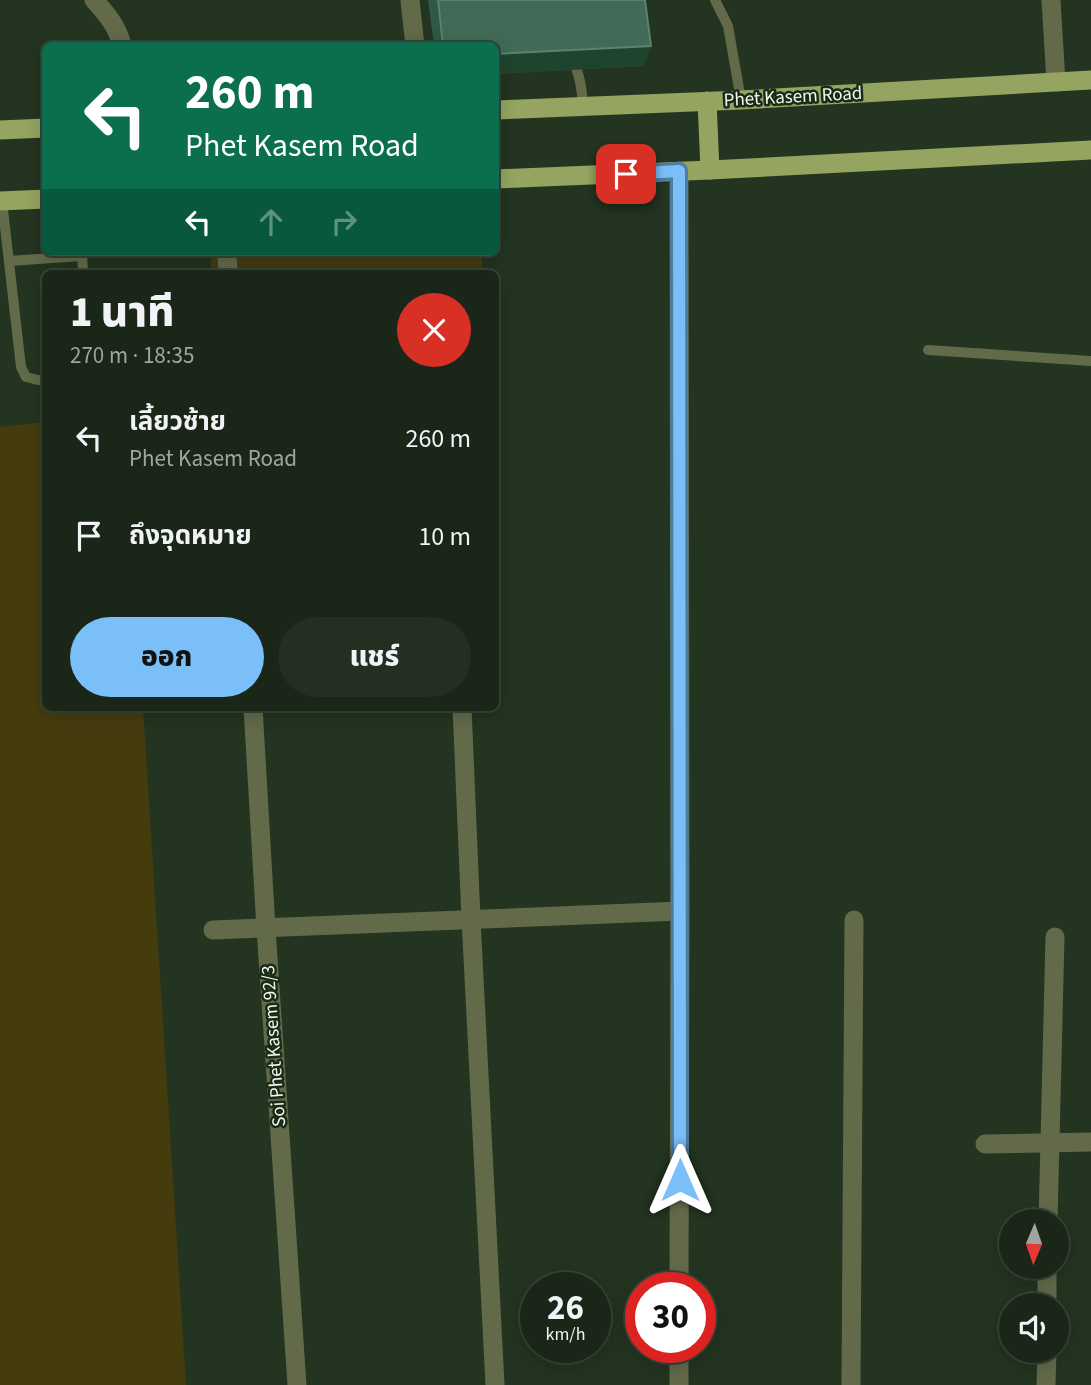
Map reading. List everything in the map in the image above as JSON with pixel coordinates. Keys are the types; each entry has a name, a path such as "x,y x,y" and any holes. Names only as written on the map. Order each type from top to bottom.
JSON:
{"main road":[{"name":"Phet Kasem Road","path":"499,110 741,100 1091,80"},
{"path":"707,101 710,170"},
{"path":"0,130 42,128"},
{"path":"499,179 1091,150"},
{"path":"1,201 42,199"}],"street":[{"path":"94,0 117,31 121,42"},
{"path":"410,0 415,42"},
{"path":"1051,0 1056,82"},
{"path":"679,171 679,1272"},
{"name":"Soi Phet Kasem 92/3","path":"253,711 265,929 297,1385"},
{"path":"462,711 495,1385"},
{"path":"213,930 680,911"},
{"path":"851,1385 854,920"},
{"path":"1048,1209 1055,936"},
{"path":"985,1144 1091,1142"},
{"path":"679,1363 679,1385"},
{"path":"1046,1363 1046,1385"}],"lane":[{"path":"715,0 728,26 741,100"},
{"path":"565,45 578,70 583,106"},
{"path":"1,201 21,367 26,377 42,380"},
{"path":"9,261 61,256"},
{"path":"928,350 1091,361"}],"shaded area":[{"path":"211,256 481,256 483,270 211,270"},
{"path":"42,422 42,711 143,711 186,1385 0,1385 0,427"}],"building":[{"path":"438,0 645,0 651,46 499,54 499,42 443,42"}],"route":[{"path":"626,174 679,171 680,1180"}]}
